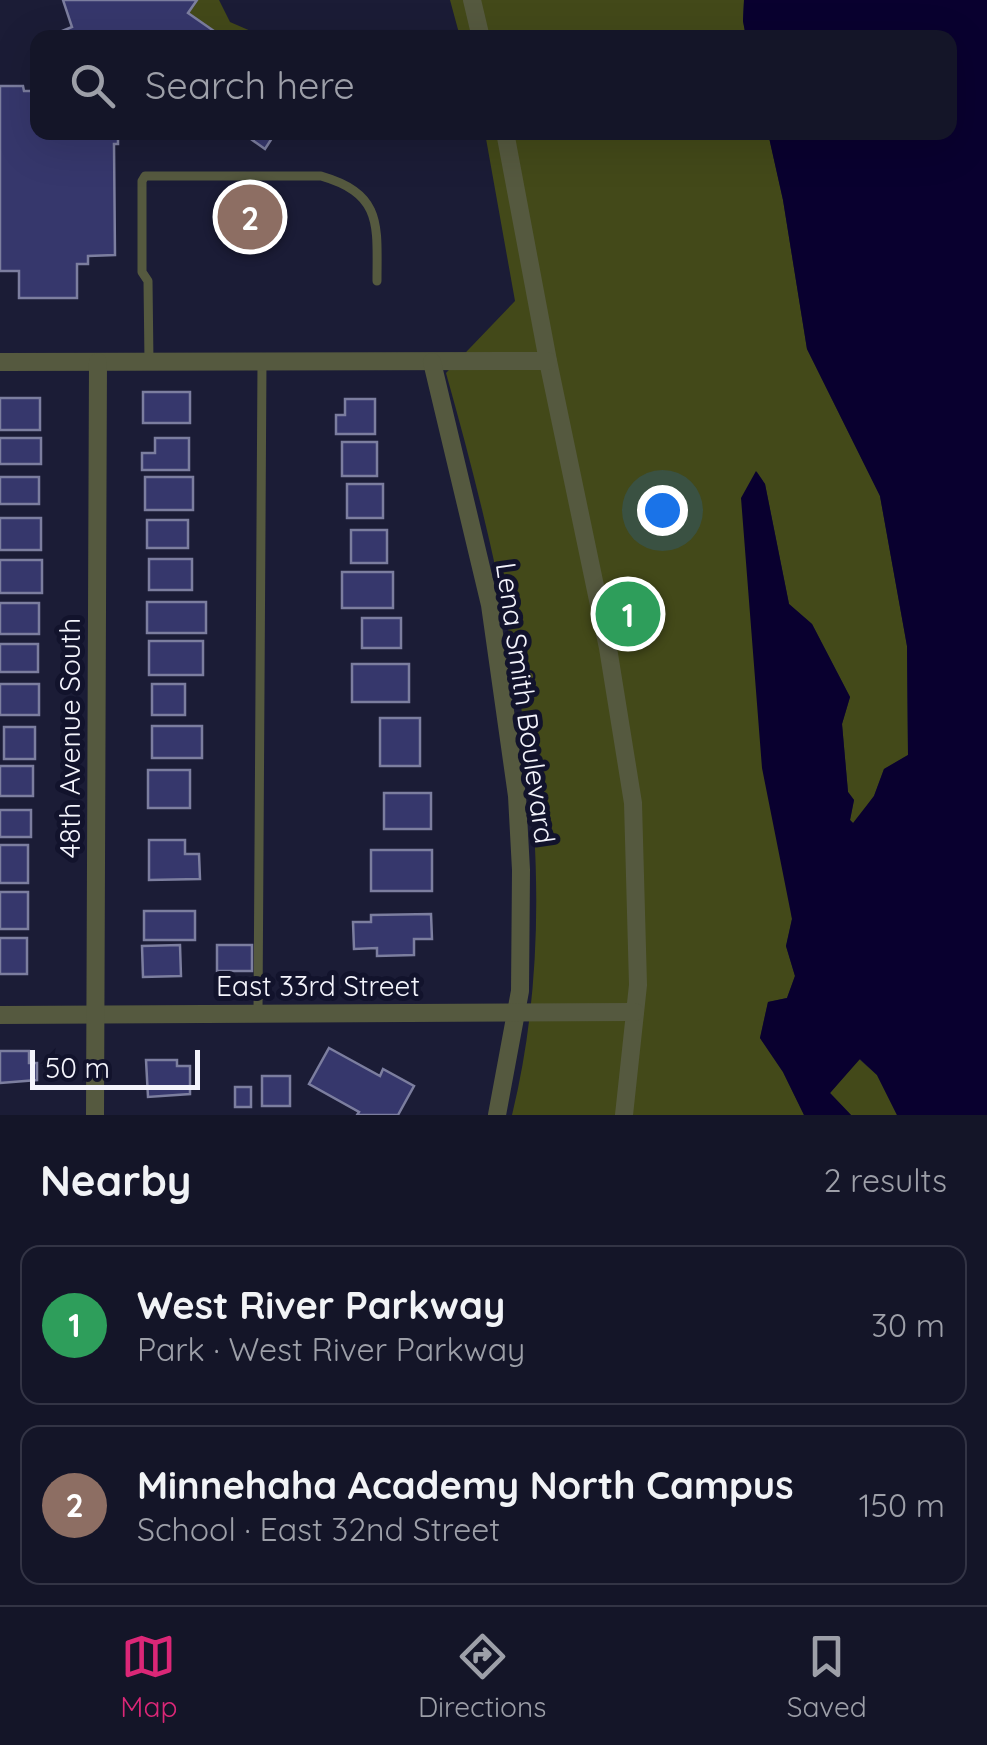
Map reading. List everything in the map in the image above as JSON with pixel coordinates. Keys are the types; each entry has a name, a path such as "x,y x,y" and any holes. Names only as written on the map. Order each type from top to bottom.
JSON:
{"street":[{"path":"472,0 480,30"},
{"path":"507,140 608,648 630,786 638,985 624,1115"},
{"path":"0,362 548,361"},
{"name":"48th Avenue South","path":"96,1115 98,362"},
{"name":"Lena Smith Boulevard","path":"432,362 490,605 517,796 522,946 518,1013 498,1115"},
{"name":"East 33rd Street","path":"0,1015 636,1012"}],"lane":[{"path":"149,362 148,282 142,272 145,176 322,176 341,182 359,192 377,223 377,281"},
{"path":"258,1012 262,362"}],"green space":[{"path":"197,0 219,0 230,22 249,30 214,30 188,13"},
{"path":"450,0 744,0 745,30 458,30"},
{"path":"486,140 770,140 807,349 880,496 907,646 908,755 884,769 874,796 854,824 850,820 854,800 848,792 842,724 850,697 812,624 789,604 765,484 757,472 792,919 786,946 795,976 787,998 768,1002 760,1038 783,1072 804,1115 512,1115 529,1023 536,930 526,741 492,554 446,373 515,301"},
{"path":"859,1059 877,1075 897,1115 851,1115 830,1093"}],"shaded area":[{"path":"744,0 987,0 987,1115 897,1115 877,1075 860,1059 830,1093 851,1115 804,1115 783,1072 760,1038 768,1002 787,998 795,976 786,946 792,919 762,768 741,498 756,471 765,484 789,604 812,624 850,697 842,724 848,792 854,800 850,820 853,823 874,796 884,769 908,755 907,646 880,496 807,349 770,140 957,140 957,30 745,30"}],"building":[{"path":"63,0 197,0 188,13 212,30 64,30 72,27"},
{"path":"0,86 23,86 24,91 30,91 30,140 118,140 114,144 115,255 88,256 88,264 77,264 77,298 19,298 19,271 0,271"},
{"path":"252,140 271,140 265,149"},
{"path":"143,392 190,392 190,423 143,423"},
{"path":"0,398 40,398 40,430 0,430"},
{"path":"345,399 375,399 375,434 336,434 336,415 345,415"},
{"path":"0,438 41,438 41,464 0,464"},
{"path":"155,438 189,438 189,470 142,470 142,453 155,453"},
{"path":"342,442 377,442 377,476 342,476"},
{"path":"0,477 39,477 39,504 0,504"},
{"path":"145,477 193,477 193,510 145,510"},
{"path":"347,484 383,484 383,518 347,518"},
{"path":"0,518 41,518 41,550 0,550"},
{"path":"147,520 188,520 188,548 147,548"},
{"path":"351,530 387,530 387,563 351,563"},
{"path":"149,559 192,559 192,590 149,590"},
{"path":"0,560 42,560 42,593 0,593"},
{"path":"342,572 393,572 393,608 342,608"},
{"path":"147,602 206,602 206,633 147,633"},
{"path":"0,603 39,603 39,634 0,634"},
{"path":"362,618 401,618 401,648 362,648"},
{"path":"149,641 203,641 203,675 149,675"},
{"path":"0,644 38,644 38,672 0,672"},
{"path":"352,664 409,664 409,702 352,702"},
{"path":"0,684 39,684 39,715 0,715"},
{"path":"152,684 185,684 185,715 152,715"},
{"path":"380,718 420,718 420,766 380,766"},
{"path":"152,726 202,726 202,758 152,758"},
{"path":"4,727 35,727 35,759 4,759"},
{"path":"0,766 33,766 33,796 0,796"},
{"path":"148,770 190,770 190,808 148,808"},
{"path":"384,793 431,793 431,829 384,829"},
{"path":"0,810 31,810 31,837 0,837"},
{"path":"149,840 185,840 185,854 199,854 200,879 149,880"},
{"path":"0,845 28,845 28,883 0,883"},
{"path":"371,850 432,850 432,891 371,891"},
{"path":"0,892 28,892 28,929 0,929"},
{"path":"144,911 195,911 195,940 144,940"},
{"path":"431,914 432,939 414,939 414,955 377,956 377,948 354,949 353,922 371,922 371,915"},
{"path":"0,938 27,938 27,974 0,974"},
{"path":"180,945 181,976 143,977 142,946"},
{"path":"217,945 252,945 252,971 217,971"},
{"path":"329,1048 380,1076 383,1069 414,1086 398,1115 357,1115 359,1112 309,1084"},
{"path":"0,1051 29,1051 29,1063 37,1063 37,1080 0,1083"},
{"path":"146,1060 177,1060 177,1066 190,1066 190,1094 148,1097"},
{"path":"262,1076 290,1076 290,1106 262,1106"},
{"path":"235,1087 251,1087 251,1107 235,1107"}],"place":[{"name":"Minnehaha Academy North Campus","path":"250,217"},
{"name":"West River Parkway","path":"628,614"}]}
